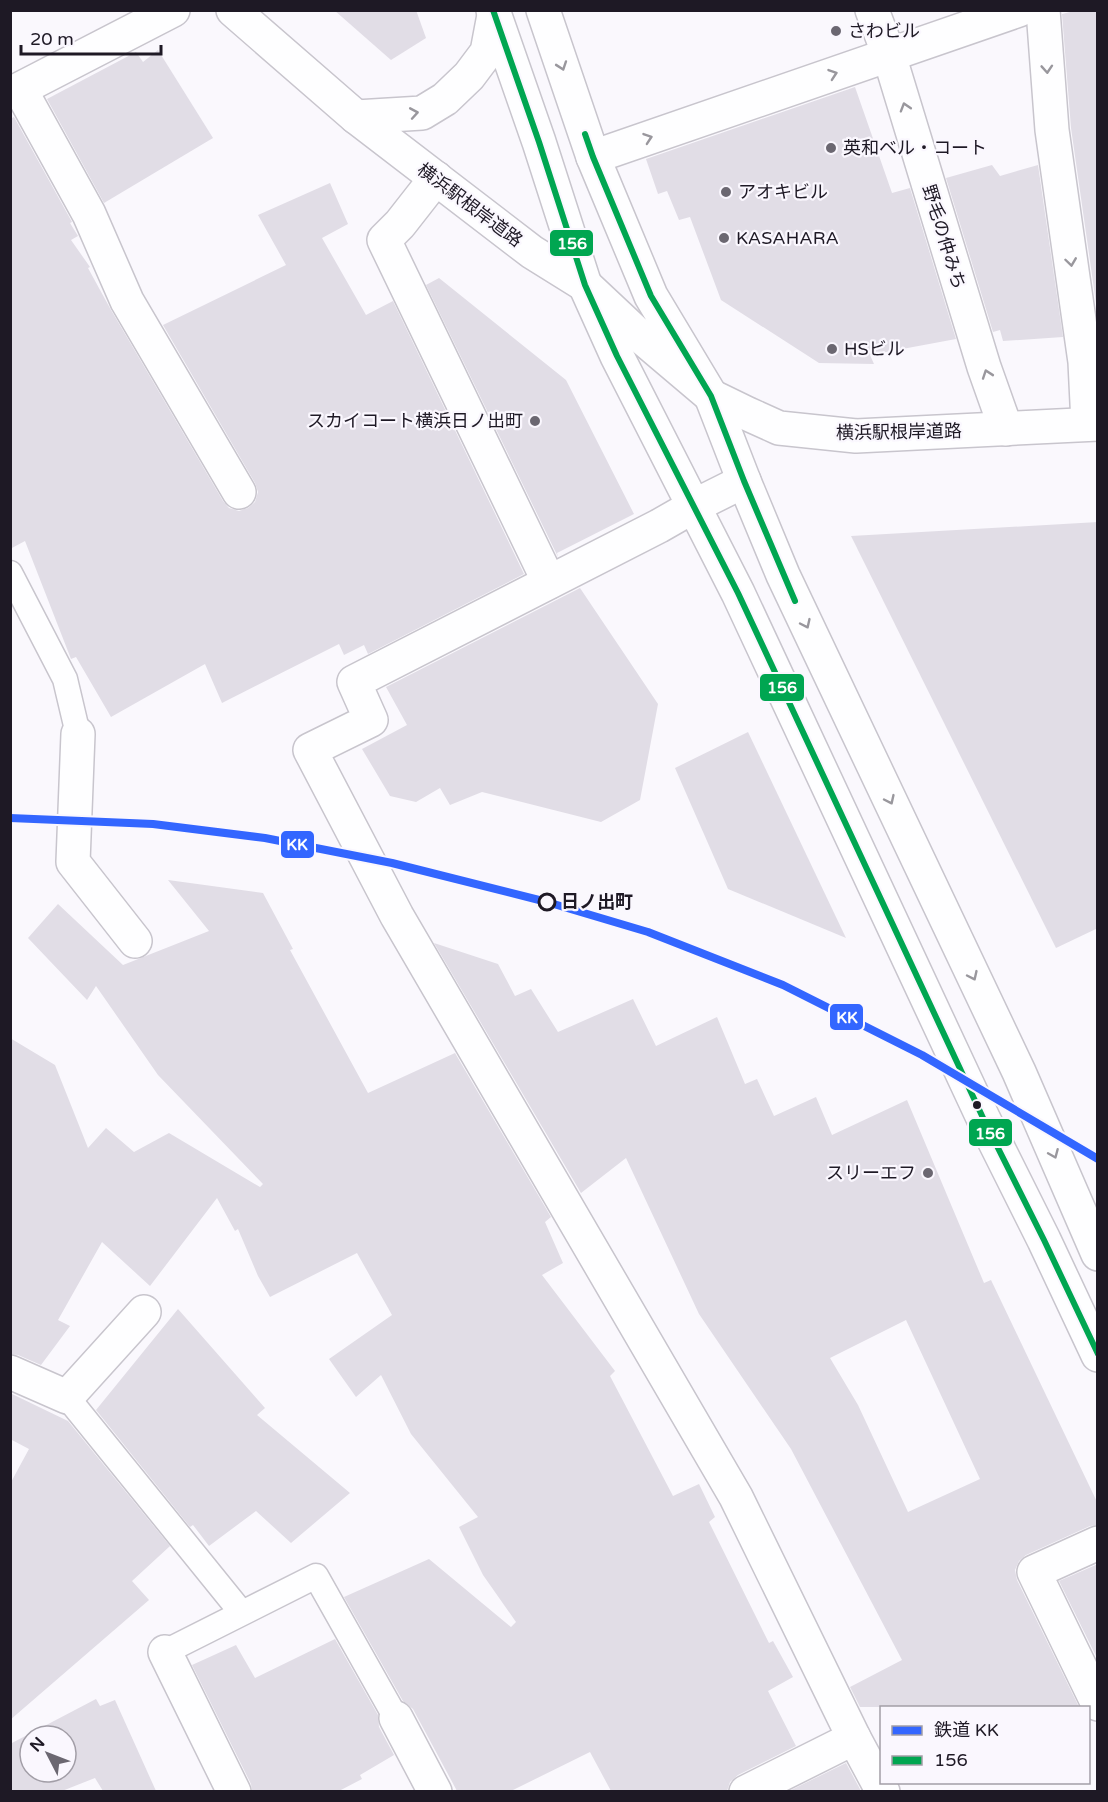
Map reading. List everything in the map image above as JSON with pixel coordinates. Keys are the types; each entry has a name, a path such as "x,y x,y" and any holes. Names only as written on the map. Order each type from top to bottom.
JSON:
{"street":[{"path":"173,10 20,89 89,214 128,300 239,492"},
{"name":"横浜駅根岸道路","path":"233,10 356,117 532,252 585,285 633,330 711,396 779,428 856,436 1093,424"},
{"path":"543,10 593,157 651,296 711,396 783,575 1019,1072 1098,1254"},
{"name":"野毛の仲みち","path":"872,10 889,55 984,367 1006,429"},
{"path":"593,157 1019,10"},
{"path":"1043,10 1052,130 1093,424"},
{"path":"356,117 422,113 445,99 469,76 487,52 494,13"},
{"path":"494,13 585,285 617,356 738,593 984,1120 1098,1354"},
{"path":"436,178 400,224 384,240 549,582"},
{"path":"744,481 354,682 371,720 310,750 402,924 736,1497 854,1738 883,1791"},
{"path":"78,734 73,862 135,941"},
{"path":"10,1372 67,1396 144,1312"},
{"path":"1098,1543 1034,1572 1098,1704"},
{"path":"165,1652 234,1791"},
{"path":"396,1718 435,1791"},
{"path":"746,1791 854,1738"}],"lane":[{"path":"10,573 65,679 78,734"},
{"path":"67,1396 241,1612"},
{"path":"165,1652 316,1576 396,1718"}],"building":[{"path":"334,10 416,10 426,38 391,60"},
{"path":"1078,10 1098,10 1098,317 1071,128 1062,14"},
{"path":"158,50 213,138 104,203 47,99 136,52 143,62"},
{"path":"855,87 892,193 910,188 956,339 870,355 874,364 819,363 721,300 690,217 679,220 667,191 658,194 646,159"},
{"path":"14,117 72,222 70,223 78,236 71,240 90,267 88,268 111,310 223,501 229,508 239,511 255,502 258,492 255,483 163,325 286,265 258,215 330,183 348,224 322,238 366,315 393,301 524,574 368,654 364,645 344,655 339,644 222,703 205,664 111,717 76,657 71,659 25,541 10,549 10,119"},
{"path":"992,165 1000,176 1038,165 1063,337 1003,341 1000,330 993,332 946,178"},
{"name":"スカイコート横浜日ノ出町","path":"439,278 566,380 634,514 557,553 558,557 426,285"},
{"path":"1098,522 1098,928 1056,948 851,536"},
{"path":"580,588 658,704 640,800 601,822 482,792 450,805 440,788 416,802 390,796 362,749 407,725 386,687"},
{"path":"748,732 846,938 728,889 675,768"},
{"path":"168,880 263,893 293,949 290,950 368,1093 455,1053 551,1217 545,1222 563,1263 542,1275 615,1371 610,1376 673,1496 699,1484 715,1517 709,1522 769,1643 773,1641 793,1677 768,1691 796,1746 738,1775 730,1782 727,1791 611,1791 590,1752 511,1791 457,1791 413,1709 403,1701 344,1597 429,1559 511,1627 516,1622 483,1575 459,1527 478,1517 411,1434 381,1375 356,1397 329,1359 392,1315 357,1253 270,1297 258,1276 238,1229 235,1231 217,1198 150,1286 102,1242 58,1320 70,1326 41,1365 10,1354 10,1038 55,1065 88,1148 106,1128 134,1152 169,1133 260,1187 263,1184 158,1075 96,986 87,1000 28,938 58,904 123,965 209,931"},
{"path":"434,943 498,964 515,996 531,989 558,1032 633,999 656,1046 717,1017 745,1084 757,1079 774,1116 816,1097 832,1135 907,1100 984,1283 991,1280 1098,1504 1098,1525 1090,1526 1026,1555 1019,1561 1015,1570 1017,1580 1079,1706 860,1707 850,1687 902,1660 791,1449 699,1314 626,1158 581,1193","holes":["906,1320 980,1479 908,1512 858,1405 830,1358"]},
{"path":"178,1309 265,1408 257,1415 350,1493 291,1543 256,1511 209,1546 193,1525 190,1527 96,1410"},
{"path":"10,1393 68,1421 170,1546 132,1581 149,1600 10,1720 10,1484 29,1449 10,1439"},
{"path":"1098,1564 1098,1660 1059,1581"},
{"path":"335,1639 378,1715 379,1727 394,1755 360,1775 362,1779 339,1791 252,1791 251,1784 192,1665 236,1645 255,1678"},
{"path":"96,1699 100,1706 115,1700 156,1791 103,1791 95,1778 62,1791 10,1791 10,1744 18,1740 18,1784 78,1784 78,1724 48,1724"},
{"path":"846,1763 861,1791 789,1791"}],"rail line":[{"name":"KK","path":"10,818 153,824 265,838 392,863 547,902 648,932 783,985 922,1055 1098,1159"}],"transit line":[{"name":"156","path":"493,10 585,285 617,356 738,593 984,1120 1098,1354"},
{"name":"156","path":"585,134 651,296 711,396 795,601"}],"place":[{"name":"さわビル","path":"836,31"},
{"name":"英和ベル・コート","path":"831,148"},
{"name":"アオキビル","path":"726,192"},
{"name":"KASAHARA","path":"724,238"},
{"name":"HSビル","path":"832,349"},
{"name":"スカイコート横浜日ノ出町","path":"535,421"},
{"name":"日ノ出町","path":"547,902"},
{"name":"スリーエフ","path":"928,1173"}]}
